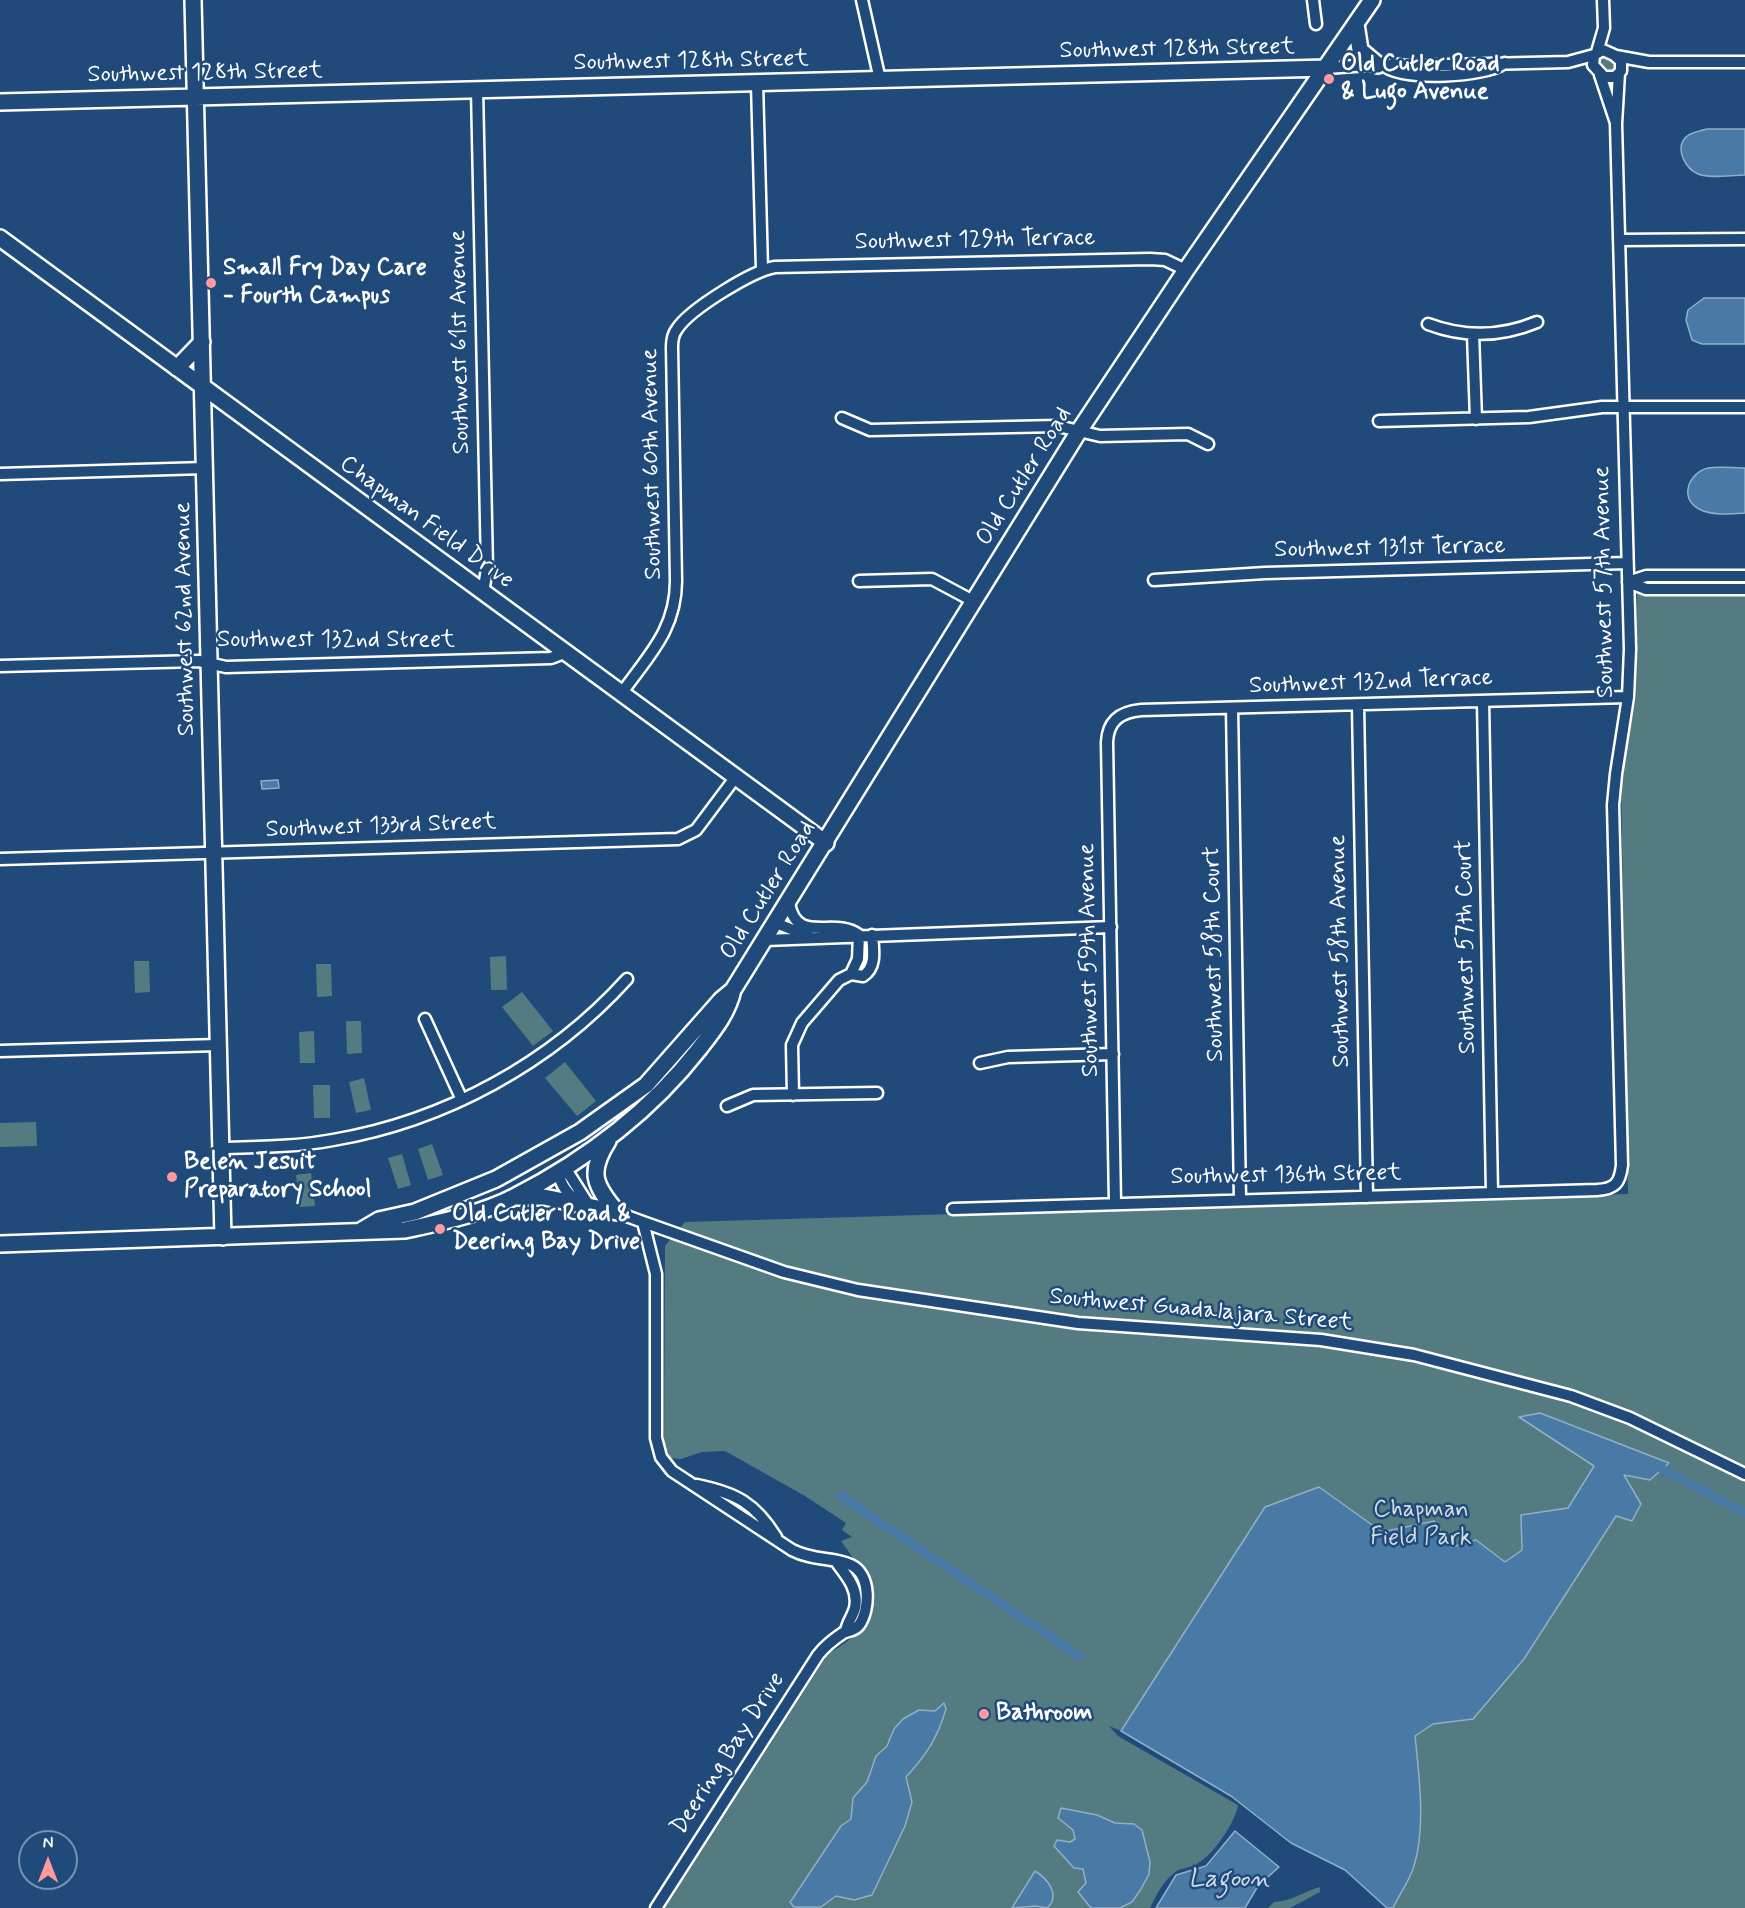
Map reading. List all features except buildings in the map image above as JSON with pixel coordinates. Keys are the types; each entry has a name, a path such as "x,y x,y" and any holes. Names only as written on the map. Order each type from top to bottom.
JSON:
{"street":[{"name":"Southwest 62nd Avenue","path":"194,0 223,1237"},
{"path":"862,0 880,80"},
{"path":"1313,0 1316,24"},
{"name":"Old Cutler Road","path":"559,1171 609,1140 652,1102 692,1059 725,1013 733,990 789,903 1079,431 1186,270 1328,68 1372,0"},
{"path":"1603,0 1604,28 1614,55 1622,64 1620,72"},
{"path":"1356,24 1360,50 1384,64"},
{"path":"1604,28 1592,62 1598,73 1611,78 1620,72 1649,62"},
{"name":"Southwest 128th Street","path":"0,102 1328,68 1405,61 1480,58 1492,62 1568,62 1596,53"},
{"path":"1596,53 1649,62 1745,62"},
{"name":"Southwest 128th Street","path":"1384,64 1392,71 1416,75 1470,73 1498,68 1508,62"},
{"name":"Southwest 128th Street","path":"1568,62 1598,73"},
{"name":"Southwest 57th Avenue","path":"1618,1183 1622,1165 1613,804 1628,697 1628,582 1616,124 1620,72"},
{"name":"Southwest 57th Avenue","path":"1598,73 1616,124"},
{"path":"757,83 762,269"},
{"name":"Southwest 61st Avenue","path":"477,89 487,569 483,593"},
{"name":"Chapman Field Drive","path":"0,238 826,843"},
{"path":"1620,240 1745,239"},
{"name":"Southwest 129th Terrace","path":"762,269 791,266 1150,259 1166,260 1186,270"},
{"name":"Southwest 60th Avenue","path":"621,694 666,630 675,604 671,355 674,334 693,314 762,269"},
{"path":"1428,324 1446,330 1473,334 1509,332 1537,322"},
{"path":"1473,334 1476,418"},
{"path":"177,368 202,342"},
{"path":"1379,420 1476,418 1623,408 1745,407"},
{"path":"842,418 870,430 1058,426 1100,436 1188,434 1208,444"},
{"path":"0,474 205,468"},
{"name":"Southwest 131st Terrace","path":"1154,580 1265,573 1627,563"},
{"path":"1628,582 1646,576 1745,576"},
{"path":"859,581 932,579 975,602"},
{"path":"1628,582 1647,589 1745,589"},
{"name":"Southwest 132nd Street","path":"0,666 199,661 226,667 551,658 564,653"},
{"name":"Southwest 132nd Terrace","path":"1116,718 1135,711 1628,697"},
{"name":"Southwest 57th Court","path":"1483,701 1492,1193"},
{"name":"Southwest 58th Avenue","path":"1358,705 1367,1197"},
{"name":"Southwest 58th Court","path":"1232,708 1240,1200"},
{"name":"Southwest 59th Avenue","path":"1115,1203 1107,741 1109,729 1116,718"},
{"name":"Southwest 133rd Street","path":"0,859 678,839 696,830 735,778"},
{"path":"789,903 795,921 803,927 848,927 859,935"},
{"path":"776,923 802,932 814,928"},
{"path":"765,940 1111,927"},
{"path":"851,974 858,959 859,935"},
{"path":"793,1095 792,1045 799,1028 839,980 851,974 863,976 870,970 873,959 872,935"},
{"path":"220,1148 296,1145 348,1138 405,1122 462,1100 516,1071 556,1044 590,1016 627,979"},
{"name":"Old Cutler Road","path":"415,1212 496,1179 548,1152 646,1085 721,1000 733,990"},
{"path":"426,1019 462,1100"},
{"path":"0,1051 218,1045"},
{"path":"980,1063 1008,1057 1113,1054"},
{"path":"559,1171 560,1159 567,1151 618,1115 646,1085"},
{"path":"728,1106 753,1095 877,1093"},
{"path":"609,1140 599,1155 595,1176 601,1192 617,1212"},
{"path":"362,1230 379,1220 472,1198 543,1167 569,1174 588,1204 643,1222"},
{"path":"0,1244 362,1230 377,1233 405,1230 456,1218 514,1197 559,1171"},
{"name":"Southwest 136th Street","path":"953,1209 1603,1190 1618,1183"},
{"path":"514,1197 544,1197 617,1212"},
{"name":"Southwest Guadalajara Street","path":"643,1222 784,1272 858,1290 1078,1323 1321,1340 1422,1357 1571,1396 1630,1419 1745,1474"},
{"name":"Deering Bay Drive","path":"643,1222 656,1274 657,1443 665,1464 691,1484 802,1555 851,1565 864,1581 867,1594 866,1609 859,1625 855,1630 846,1631 818,1655 656,1908"}],"green space":[{"path":"1601,58 1607,59 1615,66 1613,72 1605,71 1599,64"},
{"name":"Chapman Field Park","path":"1637,594 1745,594 1745,1908 1393,1908 1342,1861 1129,1720 1121,1731 1109,1726 1118,1736 1238,1805 1233,1821 1215,1847 1195,1865 1174,1873 1160,1889 1150,1908 665,1908 828,1654 848,1641 861,1628 869,1616 871,1602 869,1589 862,1574 841,1541 852,1537 842,1530 846,1523 805,1496 725,1451 702,1452 681,1459 670,1458 664,1447 665,1246 685,1222 1628,1194 1621,782 1636,698"},
{"path":"506,956 507,990 491,990 490,957"},
{"path":"134,961 149,961 150,992 135,993"},
{"path":"316,964 331,964 332,996 317,997"},
{"path":"522,992 553,1031 533,1046 502,1007"},
{"path":"346,1021 361,1021 362,1053 347,1054"},
{"path":"314,1031 315,1063 300,1063 299,1032"},
{"path":"565,1062 596,1101 577,1116 545,1078"},
{"path":"364,1078 371,1110 356,1113 349,1082"},
{"path":"313,1085 330,1085 330,1118 314,1118"},
{"path":"36,1122 37,1146 0,1147 0,1123"},
{"path":"432,1144 443,1175 428,1180 418,1149"},
{"path":"402,1154 411,1185 398,1189 388,1158"},
{"path":"311,1173 315,1206 300,1207 296,1175"},
{"path":"1320,1887 1320,1892 1290,1908 1268,1908 1274,1902"}],"water":[{"path":"1707,129 1745,129 1745,175 1708,176 1694,172 1686,164 1681,148 1685,138 1690,134"},
{"path":"1704,298 1745,298 1745,344 1702,344 1692,340 1686,320 1688,310"},
{"path":"1712,467 1745,468 1745,513 1710,513 1693,505 1689,499 1688,487 1695,475 1701,471"},
{"path":"278,780 279,788 262,789 261,781"},
{"path":"1540,1413 1669,1463 1650,1480 1624,1475 1641,1504 1632,1521 1616,1516 1524,1659 1473,1719 1433,1724 1415,1736 1421,1801 1418,1851 1412,1871 1393,1908 1387,1908 1345,1870 1291,1843 1231,1796 1121,1731 1265,1507 1319,1487 1382,1532 1434,1521 1452,1547 1476,1540 1505,1562 1522,1550 1521,1515 1568,1508 1594,1466 1519,1417"},
{"path":"944,1703 946,1709 935,1738 906,1777 912,1802 905,1826 872,1895 854,1900 836,1896 821,1907 794,1907 790,1902 841,1826 851,1819 853,1798 867,1782 876,1756 887,1746 894,1729 903,1719 919,1710 935,1711"},
{"path":"1061,1808 1097,1815 1115,1823 1134,1824 1142,1830 1150,1862 1149,1874 1132,1902 1120,1908 1091,1908 1078,1892 1086,1883 1083,1869 1074,1868 1054,1846 1057,1840 1070,1842 1075,1839 1073,1830 1058,1818"},
{"name":"Lagoon","path":"1235,1831 1279,1867 1258,1886 1245,1908 1156,1908 1176,1875 1206,1866"},
{"path":"1035,1871 1051,1888 1053,1898 1051,1903 1047,1908 1036,1906 1012,1908"}],"waterway":[{"path":"1662,1469 1745,1513"},
{"path":"841,1496 1079,1656"}],"place":[{"name":"Old Cutler Road & Lugo Avenue","path":"1329,79"},
{"name":"Small Fry Day Care - Fourth Campus","path":"211,283"},
{"name":"Belen Jesuit Preparatory School","path":"172,1177"},
{"name":"Old Cutler Road & Deering Bay Drive","path":"440,1229"},
{"name":"Bathroom","path":"984,1714"}]}
